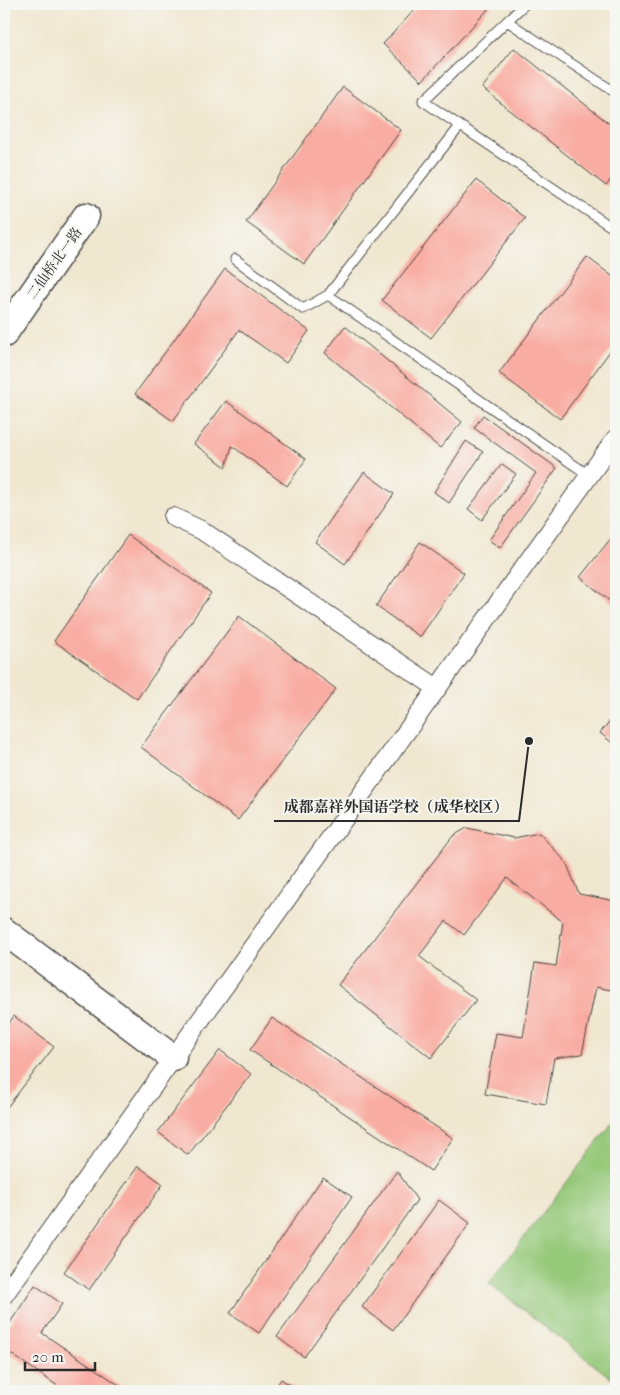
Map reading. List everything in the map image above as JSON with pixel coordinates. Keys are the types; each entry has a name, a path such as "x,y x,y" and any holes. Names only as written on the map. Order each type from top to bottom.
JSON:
{"street":[{"name":"二仙桥北一路","path":"4,334 86,216"},
{"path":"4,1295 616,438"},
{"path":"173,517 201,530 437,688"},
{"path":"4,931 173,1058"}],"lane":[{"path":"525,4 423,101 616,230"},
{"path":"507,21 616,92"},
{"path":"235,259 302,309 328,295 460,126"},
{"path":"328,295 590,476"}],"green space":[{"path":"616,1118 616,1382 489,1283"}],"building":[{"path":"420,4 493,4 422,81 383,44"},
{"path":"514,48 616,129 616,173 606,186 482,88"},
{"path":"343,87 401,130 304,264 246,222"},
{"path":"476,180 525,218 431,338 382,300"},
{"path":"587,257 616,279 616,343 560,419 499,373"},
{"path":"225,269 309,331 286,363 239,330 173,421 135,394"},
{"path":"345,326 462,422 440,448 325,353"},
{"path":"226,401 306,459 287,486 232,446 226,467 194,444"},
{"path":"483,415 557,468 500,548 489,540 536,473 474,428"},
{"path":"466,441 483,452 449,503 434,492"},
{"path":"502,464 516,474 482,520 468,509"},
{"path":"364,472 394,494 345,564 315,542"},
{"path":"616,532 616,606 580,577"},
{"path":"128,535 211,593 137,699 54,641"},
{"path":"420,542 464,573 420,637 376,606"},
{"path":"239,616 336,689 238,820 141,747"},
{"path":"616,713 616,746 600,733"},
{"path":"467,828 514,838 539,833 566,862 579,894 616,901 616,991 596,987 582,1054 554,1058 546,1104 485,1094 496,1033 523,1037 535,963 556,966 563,922 507,878 464,935 446,921 419,956 476,1000 431,1058 338,985 453,836"},
{"path":"14,1016 54,1047 4,1111 4,1030"},
{"path":"272,1018 453,1138 431,1171 250,1050"},
{"path":"220,1050 251,1074 188,1155 158,1132"},
{"path":"138,1166 163,1184 89,1290 64,1272"},
{"path":"397,1171 417,1200 304,1357 277,1337"},
{"path":"323,1177 352,1197 259,1333 230,1313"},
{"path":"439,1200 470,1223 393,1330 362,1307"},
{"path":"35,1285 62,1304 42,1333 128,1391 65,1391 4,1349 4,1332"},
{"path":"281,1379 300,1391 273,1391"}],"place":[{"name":"成都嘉祥外国语学校（成华校区）","path":"529,741"}]}
